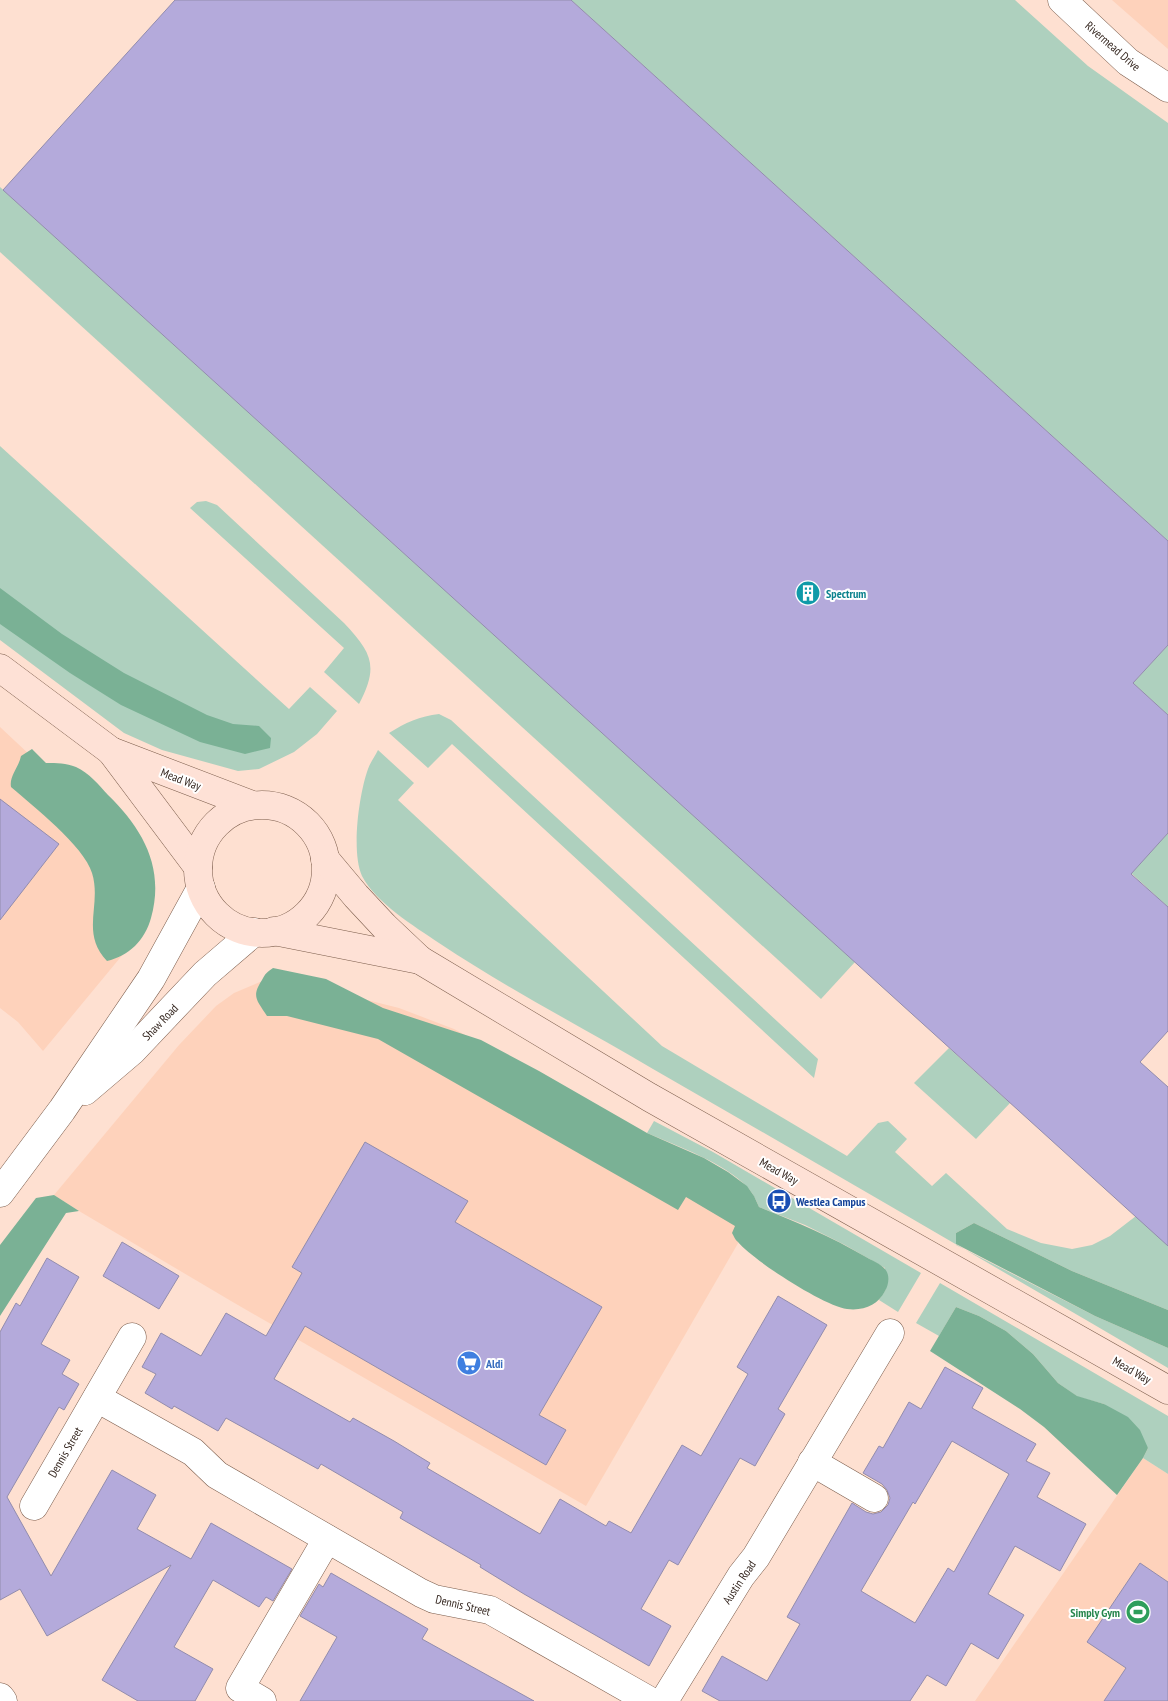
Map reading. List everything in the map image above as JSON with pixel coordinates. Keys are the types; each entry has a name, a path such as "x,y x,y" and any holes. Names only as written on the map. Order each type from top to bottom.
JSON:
{"main road":[{"name":"Mead Way","path":"0,668 111,751 252,805"},
{"name":"Mead Way","path":"111,751 199,878"},
{"path":"252,805 269,805 286,810 301,819 313,830 321,843 325,859 325,880 318,900 304,916 287,928 264,932 238,929 224,921 210,906 199,878 202,847 209,832 235,810 252,805"},
{"name":"Mead Way","path":"325,859 361,902 420,960 649,1097 1168,1390"},
{"name":"Mead Way","path":"264,932 420,960"}],"street":[{"name":"Rivermead Drive","path":"1062,0 1128,62 1168,88"},
{"name":"Shaw Road","path":"0,1193 62,1110 151,980 199,878"},
{"name":"Shaw Road","path":"62,1110 116,1066 206,974 264,932"},
{"name":"Austin Road","path":"664,1701 741,1576 756,1557 890,1333"},
{"name":"Dennis Street","path":"34,1506 132,1337"},
{"name":"Dennis Street","path":"97,1398 193,1452 217,1475 420,1593 434,1599 490,1610 502,1615 650,1701"},
{"path":"812,1462 874,1498"},
{"path":"245,1697 327,1539"},
{"path":"0,1697 3,1701"}],"shaded area":[{"path":"1112,0 1168,0 1168,49"},
{"path":"0,727 63,786 124,953 43,1051 18,1022 0,1008"},
{"path":"287,980 399,1008 454,1029 759,1207 586,1506 231,1301 54,1195 179,1045 216,1006 234,993 260,982"},
{"path":"1143,1458 1168,1474 1168,1701 975,1701"}],"green space":[{"path":"571,0 1015,0 1088,66 1168,123 1168,541"},
{"path":"0,187 855,962 821,999 0,252"},
{"path":"0,446 289,709 310,687 337,711 317,734 294,752 259,769 238,771 162,750 124,733 0,640"},
{"path":"206,501 217,505 344,623 361,643 369,660 370,670 369,680 359,704 324,672 344,648 190,508 197,502"},
{"path":"0,588 62,634 124,673 207,715 233,724 259,726 271,738 270,748 245,754 200,742 121,705 70,673 0,624"},
{"path":"1168,645 1168,715 1133,683"},
{"path":"439,714 451,720 818,1059 814,1078 452,744 428,768 389,733 413,720"},
{"path":"32,749 46,763 72,766 89,776 120,808 141,836 148,850 155,882 155,900 151,918 145,933 135,946 115,959 107,961 95,940 93,929 94,885 92,873 87,862 57,827 11,787 11,779 21,756"},
{"path":"378,750 414,783 398,800 662,1046 847,1156 878,1123 888,1121 907,1139 895,1152 932,1186 946,1173 1007,1229 1041,1243 1072,1249 1092,1245 1110,1236 1136,1216 1168,1231 1168,1310 1072,1271 974,1223 956,1233 956,1244 518,992 465,960 407,921 386,905 368,886 359,866 357,838 359,808 368,769"},
{"path":"1168,833 1168,907 1131,873"},
{"path":"273,968 326,979 383,1008 481,1040 647,1133 704,1158 728,1172 747,1186 759,1207 826,1236 879,1264 888,1274 888,1283 885,1291 879,1300 865,1308 847,1309 836,1306 773,1271 735,1239 732,1233 735,1226 686,1197 678,1210 378,1039 287,1016 267,1016 256,995 264,976"},
{"path":"949,1048 1010,1103 976,1139 914,1083"},
{"path":"654,1121 713,1152 921,1273 898,1312 879,1300 886,1289 885,1268 805,1225 759,1207 749,1189 726,1170 700,1156 647,1133"},
{"path":"54,1195 79,1211 66,1213 0,1316 0,1245 36,1198"},
{"path":"974,1223 1072,1271 1168,1310 1168,1348 1095,1316 956,1244 956,1233"},
{"path":"965,1250 1095,1316 1168,1348 1168,1368 1040,1293"},
{"path":"940,1283 1168,1416 1168,1474 1143,1458 1148,1448 1104,1404 1078,1397 1058,1383 1033,1354 1006,1331 979,1316 956,1307 939,1336 916,1323"},
{"path":"956,1307 979,1316 1006,1331 1033,1354 1058,1383 1077,1396 1104,1404 1128,1417 1140,1430 1148,1448 1117,1495 1044,1427 1020,1409 930,1351"}],"building":[{"name":"Spectrum","path":"175,0 571,0 1168,541 1168,645 1133,683 1168,715 1168,833 1131,874 1168,907 1168,1031 1140,1062 1168,1087 1168,1246 3,190"},
{"path":"0,799 59,844 0,920"},
{"path":"365,1142 468,1201 455,1222 602,1307 539,1415 566,1430 546,1465 305,1326 274,1379 350,1422 353,1418 394,1441 430,1463 427,1468 540,1534 560,1499 606,1526 609,1521 631,1533 682,1445 701,1456 748,1374 737,1367 778,1296 827,1325 778,1409 785,1414 755,1466 740,1458 678,1565 669,1560 641,1609 671,1626 649,1666 524,1594 480,1567 481,1565 400,1518 403,1512 321,1464 318,1469 226,1418 218,1431 174,1406 172,1409 145,1393 156,1374 142,1367 161,1333 201,1356 226,1313 266,1336 302,1273 292,1267"},
{"path":"122,1242 179,1276 159,1309 103,1276"},
{"path":"47,1258 79,1277 41,1344 70,1360 62,1374 79,1384 64,1410 59,1407 7,1497 51,1576 112,1470 156,1495 137,1529 191,1559 211,1523 292,1569 273,1601 266,1597 259,1607 213,1580 174,1647 213,1669 195,1701 138,1701 102,1680 171,1565 47,1636 20,1589 0,1600 0,1332 16,1303 20,1306"},
{"path":"945,1367 983,1388 972,1408 1036,1444 1026,1461 1050,1473 1037,1497 1086,1524 1060,1571 1015,1546 988,1594 1024,1615 998,1659 971,1643 946,1686 927,1675 910,1701 720,1701 702,1691 722,1656 767,1681 800,1624 787,1617 852,1503 873,1514 881,1512 888,1505 890,1498 887,1490 882,1484 863,1473 879,1446 883,1448 909,1402 921,1409","holes":["952,1441 1009,1474 954,1572 948,1568 915,1623 861,1591 913,1502 915,1504"]},
{"name":"Simply Gym","path":"1140,1563 1168,1582 1168,1701 1104,1701 1126,1668 1087,1642"},
{"path":"331,1573 428,1629 422,1639 534,1701 300,1701 337,1637 300,1616 319,1584 323,1587"}],"place":[{"name":"Spectrum","path":"808,593"},
{"name":"Westlea Campus","path":"779,1201"},
{"name":"Aldi","path":"469,1363"},
{"name":"Simply Gym","path":"1138,1612"}]}
